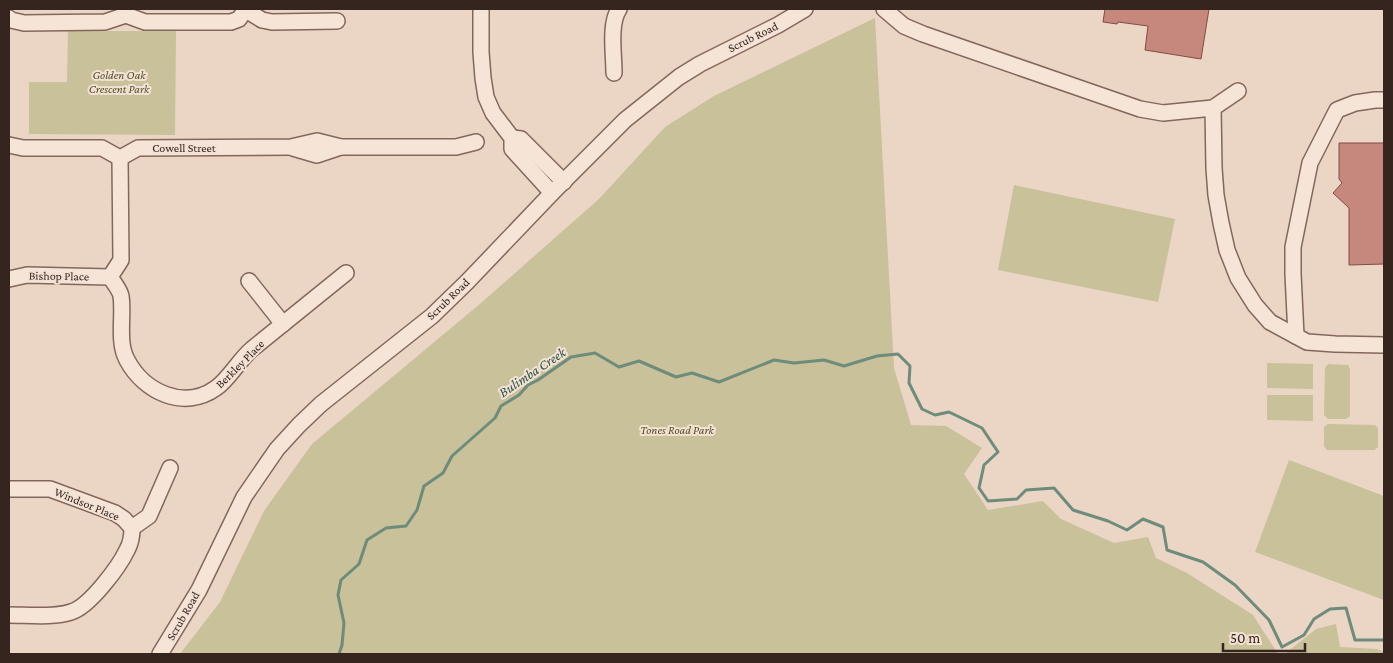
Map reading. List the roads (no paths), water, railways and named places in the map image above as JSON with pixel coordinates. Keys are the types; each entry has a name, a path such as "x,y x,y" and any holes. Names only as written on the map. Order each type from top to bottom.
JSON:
{"street":[{"path":"9,18 24,23 105,22 126,12 145,22 231,22 239,18 246,9 262,20 272,22 337,22"},
{"path":"481,9 481,52 486,96 493,113 512,138 512,149 552,192"},
{"path":"614,73 613,28 616,13 619,9"},
{"name":"Scrub Road","path":"160,654 199,590 244,497 277,449 321,404 432,316 625,120 679,77 700,64 778,25 805,9"},
{"path":"884,9 904,26 922,34 1140,109 1163,113 1213,108 1238,91"},
{"path":"1296,336 1293,247 1310,163 1337,110 1355,103 1384,100"},
{"path":"1213,108 1216,195 1223,232 1238,278 1260,310 1270,322 1307,342 1384,345"},
{"path":"512,138 521,139 564,182"},
{"name":"Cowell Street","path":"120,158 138,148 291,147 317,140 341,147 456,147 476,142"},
{"path":"13,148 102,148 120,158 121,260 110,277"},
{"name":"Berkley Place","path":"110,277 121,295 122,340 126,359 140,378 152,388 175,399 188,399 202,396 217,388 249,352 346,273"},
{"name":"Bishop Place","path":"9,279 26,275 110,277"},
{"path":"249,281 283,324"},
{"name":"Windsor Place","path":"132,528 149,516 170,468"},
{"name":"Windsor Place","path":"9,489 50,489 115,513 132,528 132,540 127,552 98,593 74,612 9,615"}],"waterway":[{"name":"Bulimba Creek","path":"339,654 342,645 344,623 338,595 341,580 359,564 367,540 386,528 406,526 417,510 424,486 443,473 452,456 495,418 501,406 519,395 528,385 571,357 595,353 619,367 639,361 676,377 692,373 719,382 774,360 794,363 824,360 844,366 877,356 898,354 910,366 909,383 922,409 935,415 949,412 982,428 998,452 984,465 979,488 988,501 1017,499 1026,490 1054,488 1073,510 1108,521 1127,530 1143,519 1163,527 1167,550 1203,562 1235,585 1269,620 1282,647 1304,635 1314,619 1330,609 1346,608 1355,640 1384,640"}],"park label":[{"name":"Golden Oak Crescent Park","path":"119,82"},
{"name":"Tones Road Park","path":"677,430"}]}
